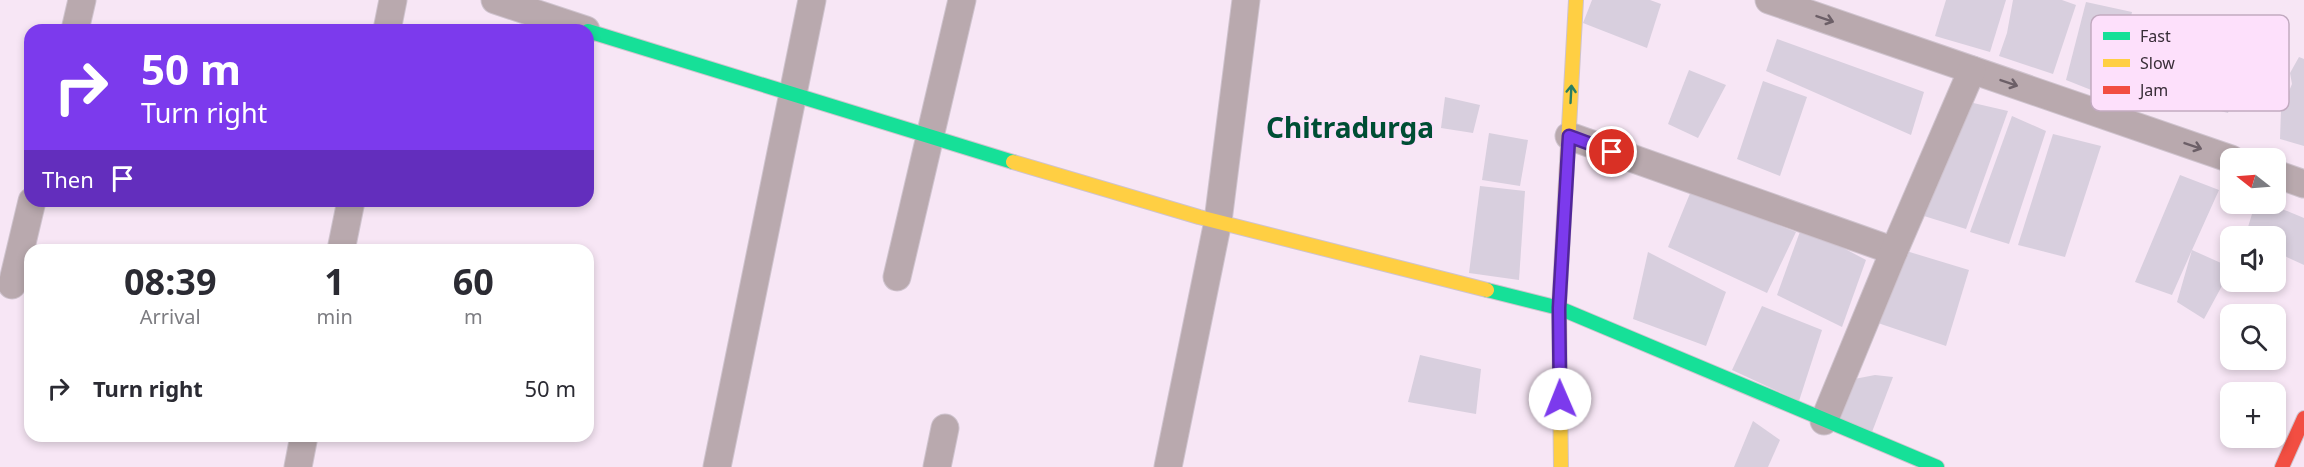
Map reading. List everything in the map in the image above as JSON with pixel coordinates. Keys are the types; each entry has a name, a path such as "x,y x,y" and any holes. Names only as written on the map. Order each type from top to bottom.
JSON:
{"street":[{"path":"76,24 82,0"},
{"path":"388,24 393,0"},
{"path":"495,0 569,24"},
{"path":"717,467 812,0"},
{"path":"897,277 962,0"},
{"path":"1168,467 1218,221 1246,0"},
{"path":"1561,467 1559,308 1576,0"},
{"path":"1769,0 2091,111"},
{"path":"594,32 793,96 1218,221 1559,308 1937,467"},
{"path":"1824,421 1972,70"},
{"path":"2091,111 2220,155"},
{"path":"1569,136 1894,251"},
{"path":"2286,178 2304,184"},
{"path":"14,285 31,207"},
{"path":"342,244 350,207"},
{"path":"2282,467 2304,418"},
{"path":"937,467 945,428"},
{"path":"298,467 303,442"}],"building":[{"path":"1592,0 1650,0 1661,4 1647,48 1583,23"},
{"path":"1946,0 2006,0 1990,52 1935,36"},
{"path":"2013,0 2062,0 2076,5 2053,74 1999,56 2007,33"},
{"path":"2086,2 2132,12 2131,15 2091,15 2091,90 2066,80"},
{"path":"1777,39 1924,92 1911,135 1766,71"},
{"path":"2299,57 2304,59 2304,146 2280,139 2281,111 2289,111 2289,91 2292,84 2290,73"},
{"path":"1689,70 1726,85 1698,138 1668,124"},
{"path":"1763,81 1807,97 1780,176 1737,159"},
{"path":"1445,97 1480,105 1473,133 1441,128"},
{"path":"1956,99 2008,111 1966,229 1911,212"},
{"path":"2012,116 2046,131 2009,244 1970,232"},
{"path":"1489,133 1528,140 1520,186 1482,180"},
{"path":"2053,134 2101,146 2065,257 2018,245"},
{"path":"2180,175 2219,190 2172,295 2135,282"},
{"path":"1480,186 1525,191 1519,280 1469,273"},
{"path":"1691,191 1796,232 1767,293 1668,247"},
{"path":"2286,211 2304,218 2304,265 2286,257 2286,226 2248,226 2252,214 2286,214"},
{"path":"1802,226 1866,260 1842,327 1777,295"},
{"path":"1903,250 1969,270 1946,346 1875,322"},
{"path":"2192,250 2220,263 2220,289 2204,319 2177,302"},
{"path":"1648,252 1726,292 1706,346 1633,319"},
{"path":"1762,306 1822,330 1799,401 1732,370"},
{"path":"1420,355 1481,369 1476,414 1408,402"},
{"path":"1875,375 1893,377 1872,432 1826,417 1844,381"},
{"path":"1753,421 1780,440 1768,467 1734,467"}],"traffic: fast":[{"path":"594,33 1013,162"},
{"path":"1487,290 1559,308 1937,467"}],"traffic: slow":[{"path":"1561,467 1559,308 1576,0"},
{"path":"1013,162 1199,217 1487,290"}],"traffic: jam":[{"path":"2282,467 2304,418"}],"district":[{"name":"Chitradurga","path":"1350,128"}],"route":[{"path":"1560,399 1559,308 1569,136 1612,152"}]}
